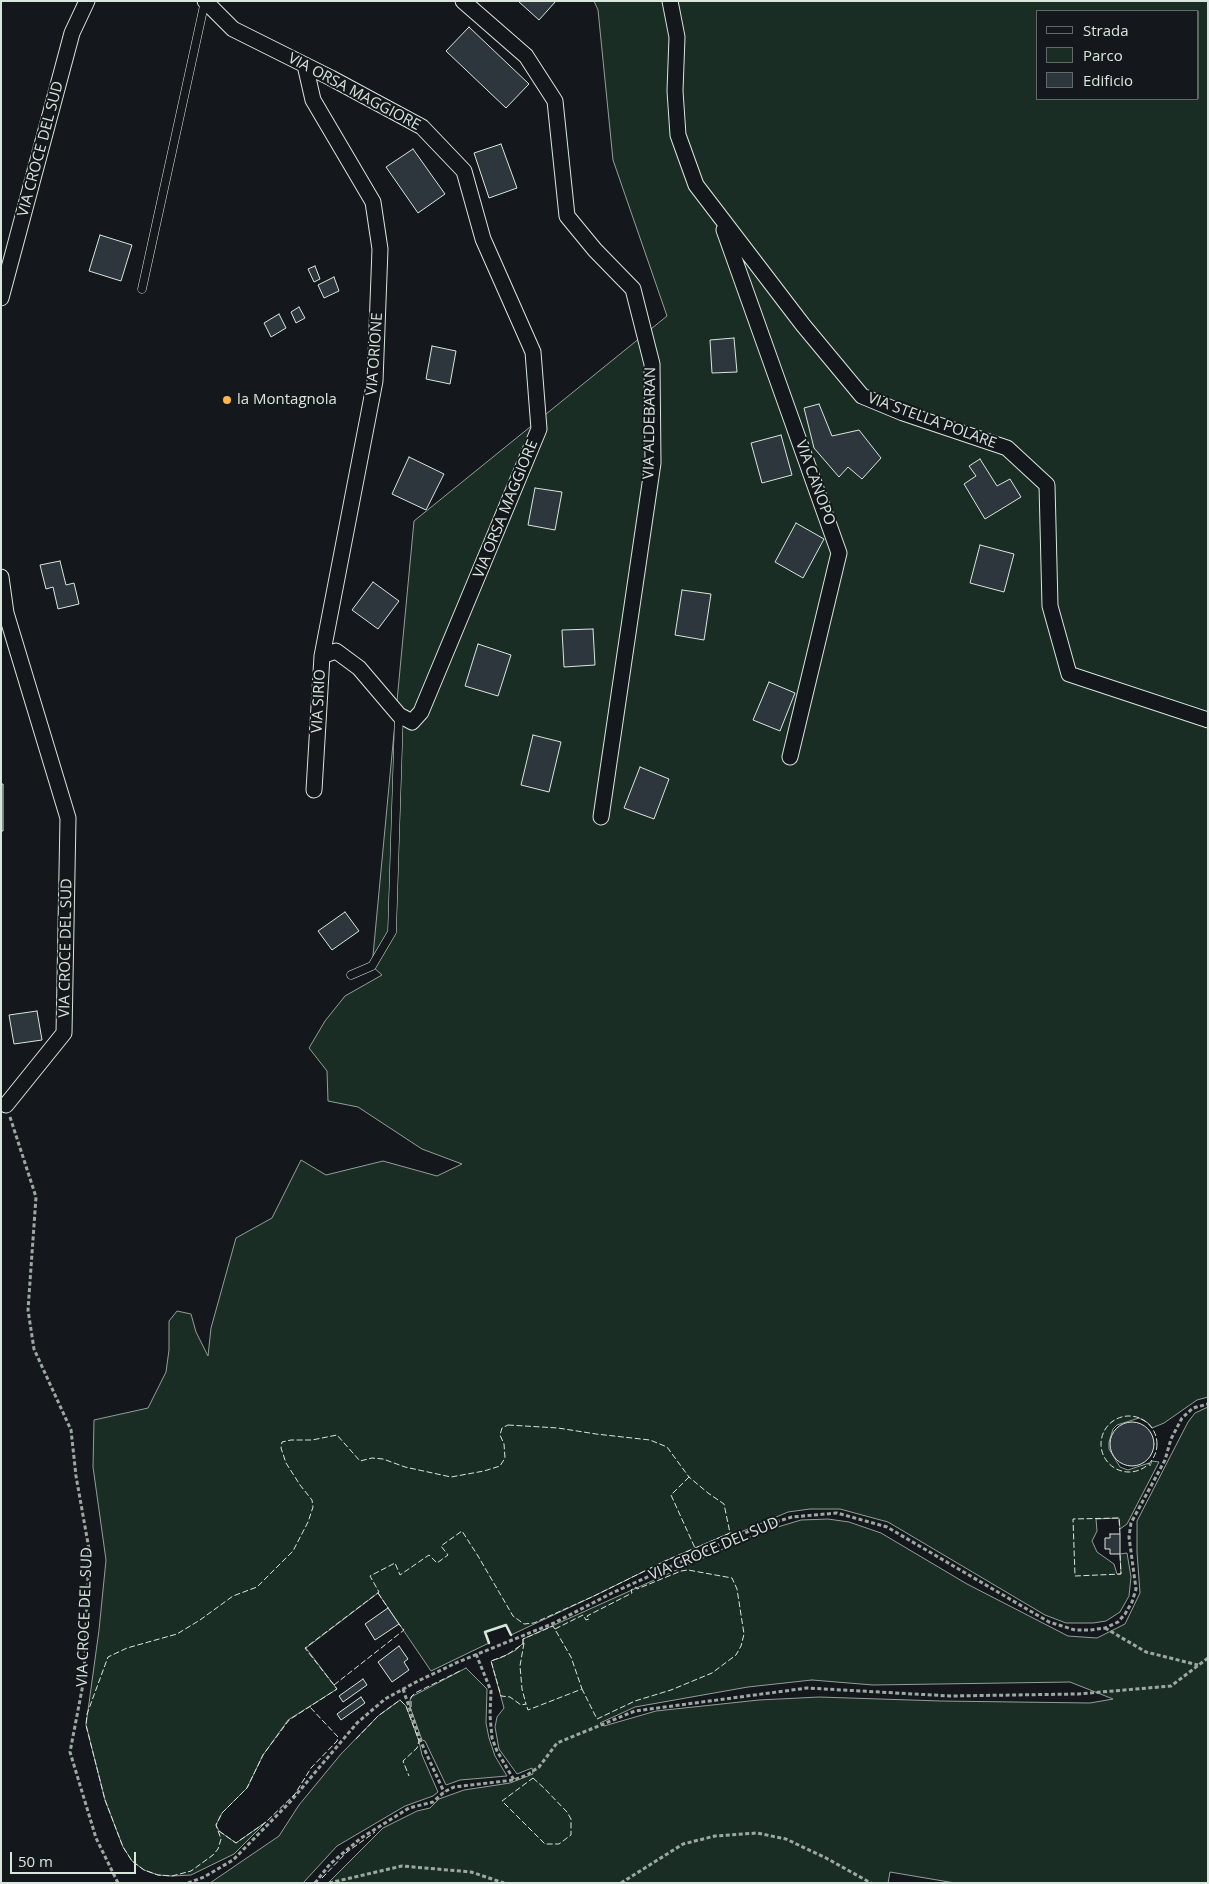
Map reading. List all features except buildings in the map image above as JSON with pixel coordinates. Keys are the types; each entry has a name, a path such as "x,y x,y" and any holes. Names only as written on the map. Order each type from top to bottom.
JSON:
{"street":[{"name":"VIA CROCE DEL SUD","path":"1,298 72,33 86,1"},
{"name":"VIA ORSA MAGGIORE","path":"205,1 233,29 422,127 464,171 483,239 533,352 539,429 421,712 412,722 399,715"},
{"name":"VIA ALDEBARAN","path":"463,1 526,56 555,101 567,216 595,250 633,288 652,364 653,463 601,817"},
{"name":"VIA STELLA POLARE","path":"670,1 677,37 674,91 678,135 696,185 719,216 803,325 862,396 903,413 1006,448 1047,485 1050,606 1069,674 1208,720"},
{"name":"VIA ORIONE","path":"305,65 313,100 373,202 380,249 375,381 322,656"},
{"name":"VIA CANOPO","path":"719,216 840,553 790,757"},
{"name":"VIA CROCE DEL SUD","path":"1,577 6,613 68,818 64,1033 6,1105"},
{"name":"VIA SIRIO","path":"314,790 322,656 336,651 359,668 399,715"}],"lane":[{"path":"142,289 205,1"},
{"path":"352,975 372,966 392,932 399,715"}],"path":[{"name":"VIA CROCE DEL SUD","path":"6,1105 36,1198 28,1310 34,1350 71,1430 76,1476 89,1549 84,1679 70,1752 96,1838 118,1883"},
{"name":"VIA CROCE DEL SUD","path":"188,1883 204,1877 233,1860 290,1802 357,1723 385,1699 476,1654 554,1623 612,1593 756,1528 792,1516 814,1513 837,1513 887,1527 1015,1603 1061,1626 1075,1630 1090,1630 1104,1628 1118,1622 1132,1602 1136,1588 1129,1537 1131,1523 1165,1460 1171,1439 1182,1418 1193,1408 1208,1404"},
{"path":"1104,1628 1146,1652 1199,1665"},
{"path":"476,1654 491,1691 490,1716 492,1738 496,1750 514,1780"},
{"path":"315,1883 330,1864 361,1838 409,1808 433,1802 444,1792 454,1787 514,1780 527,1775 539,1767 557,1743 635,1710 807,1688 950,1696 1087,1693 1171,1686 1208,1658"},
{"path":"403,1689 422,1742 444,1792"},
{"path":"620,1883 683,1844 715,1836 757,1833 786,1839 826,1858 871,1883"},
{"path":"330,1883 402,1866 471,1872 504,1883"}],"green space":[{"path":"594,1 1208,1 1208,1397 1197,1400 1164,1423 1152,1428 1148,1423 1139,1418 1117,1425 1113,1429 1109,1449 1120,1467 1128,1470 1149,1463 1150,1466 1152,1461 1159,1462 1127,1524 1120,1529 1119,1518 1096,1519 1097,1531 1092,1541 1097,1552 1114,1564 1117,1574 1121,1574 1120,1554 1127,1553 1131,1577 1129,1596 1120,1612 1106,1621 1066,1623 1045,1615 888,1522 840,1509 810,1509 788,1512 736,1534 730,1533 665,1561 511,1635 506,1625 485,1632 489,1643 431,1671 378,1593 306,1648 337,1689 288,1720 263,1755 247,1788 222,1813 216,1825 219,1831 236,1843 266,1822 234,1854 191,1875 158,1875 144,1870 132,1861 123,1847 105,1800 86,1725 106,1560 93,1467 94,1420 148,1408 166,1372 169,1350 169,1321 177,1311 191,1314 196,1332 208,1356 211,1328 236,1238 272,1218 301,1160 326,1175 383,1161 437,1176 462,1164 422,1149 358,1107 328,1101 327,1071 309,1048 325,1021 345,996 382,975 372,966 414,521 667,316 613,160 598,10"},
{"path":"1208,1407 1208,1883 955,1883 890,1872 888,1883 328,1883 383,1828 417,1811 430,1808 439,1799 464,1790 510,1783 533,1774 532,1768 517,1774 499,1749 495,1727 497,1717 504,1708 491,1661 516,1650 523,1643 523,1639 761,1532 801,1520 828,1519 849,1522 881,1533 967,1584 1068,1636 1097,1638 1125,1624 1140,1593 1137,1521 1188,1422 1195,1413","holes":["812,1680 873,1685 1070,1682 1113,1699 1090,1703 819,1697 759,1700 656,1711 604,1726 600,1723 635,1707 748,1687"]},
{"path":"466,1668 487,1689 486,1723 489,1738 495,1756 507,1776 460,1780 446,1785 425,1741 422,1740 409,1704 411,1697"},
{"path":"400,1700 406,1706 422,1755 438,1792 433,1796 405,1806 337,1846 303,1883 210,1883 279,1836 299,1805 341,1754 378,1716"}],"fence":[{"path":"1123,1416 1135,1416 1149,1424 1157,1438 1157,1444 1155,1455 1149,1464 1135,1472 1123,1472 1113,1467 1106,1460 1101,1450 1101,1438 1106,1428 1113,1421 1123,1416"},
{"path":"508,1425 558,1428 650,1440 667,1447 689,1477 724,1504 730,1533 665,1561 534,1623 524,1624 513,1616 462,1531 441,1546 448,1555 437,1563 429,1555 400,1575 395,1563 370,1576 379,1592 305,1648 337,1689 289,1720 263,1755 247,1788 222,1813 216,1825 221,1839 218,1849 213,1855 191,1871 172,1876 158,1875 144,1870 132,1861 123,1847 105,1800 86,1725 87,1714 108,1657 127,1648 177,1634 233,1596 257,1587 293,1551 308,1522 313,1507 312,1500 286,1463 281,1448 282,1442 312,1440 337,1435 360,1461 372,1458 383,1459 405,1467 451,1477 500,1466 505,1458 504,1444 500,1435 502,1428 508,1425"},
{"path":"689,1477 671,1495 695,1548"},
{"path":"1120,1534 1119,1518 1073,1519 1075,1576 1121,1574 1120,1554"},
{"path":"555,1629 583,1615 586,1620 589,1619 587,1616 632,1593 631,1590 636,1587 637,1589 681,1571 688,1570 732,1578 737,1589 744,1634 741,1646 736,1655 712,1673 671,1690 635,1701 597,1719 582,1689"},
{"path":"378,1593 388,1608"},
{"path":"334,1685 404,1630 399,1624"},
{"path":"523,1643 523,1639 553,1626 571,1657 582,1689 528,1710 526,1704"},
{"path":"524,1643 520,1666 522,1689 526,1704 521,1705 510,1697 501,1696 491,1661 507,1655 524,1643"},
{"path":"411,1707 411,1697 415,1693 460,1671"},
{"path":"356,1739 378,1716 400,1700 406,1706 419,1741 417,1748 403,1761 409,1776"},
{"path":"219,1831 236,1843 266,1822 295,1794 311,1768 337,1741 338,1737 309,1706"},
{"path":"533,1778 567,1812 571,1819 571,1835 559,1844 545,1844 502,1801 533,1778"},
{"path":"322,1878 347,1852 375,1832"}],"wall":[{"path":"489,1643 485,1632 506,1625 511,1635"}],"place":[{"name":"la Montagnola","path":"227,400"}]}
